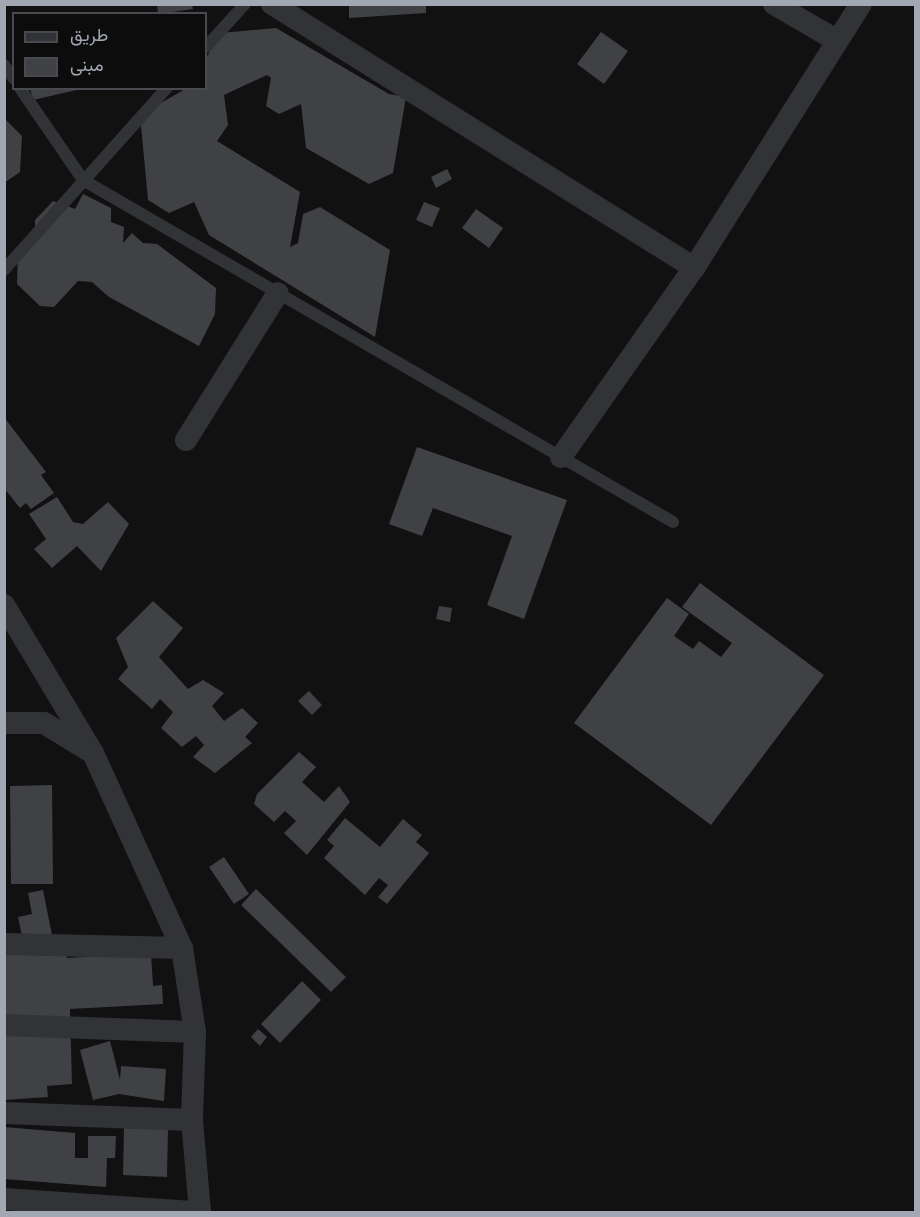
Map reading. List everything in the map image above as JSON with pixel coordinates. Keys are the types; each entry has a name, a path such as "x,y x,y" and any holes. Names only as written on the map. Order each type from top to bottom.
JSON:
{"street":[{"path":"272,4 694,268"},
{"path":"774,4 836,40"},
{"path":"561,457 694,268 836,40 861,4"},
{"path":"186,440 278,293"},
{"path":"4,605 93,753 182,948 195,1032 192,1120 200,1212"},
{"path":"4,723 44,723 93,753"},
{"path":"4,944 182,948"},
{"path":"4,1025 195,1032"},
{"path":"4,1113 192,1120"},
{"path":"4,1199 193,1212"}],"lane":[{"path":"207,46 245,4"},
{"path":"21,90 83,180 673,522"},
{"path":"4,270 165,90"}],"building":[{"path":"157,4 192,4 193,9 172,12 158,12"},
{"path":"349,4 426,4 426,13 349,18"},
{"path":"276,28 389,94 406,97 393,173 369,184 306,148 301,104 279,114 266,106 271,78 267,75 224,95 228,125 217,141 300,192 290,247 298,243 303,214 320,207 390,250 375,337 209,235 194,202 169,213 148,200 140,115 184,90 207,90 207,56 221,33"},
{"path":"601,32 628,51 604,84 577,64"},
{"path":"30,90 77,90 33,100"},
{"path":"4,118 22,136 20,172 4,183"},
{"path":"447,169 452,179 436,188 431,177"},
{"path":"83,194 111,208 111,222 124,227 123,243 132,233 143,243 157,244 216,288 215,314 199,346 109,297 92,282 78,281 54,307 40,306 17,284 18,256 35,238 35,220 53,201 75,209"},
{"path":"424,202 440,208 432,227 416,220"},
{"path":"476,209 503,228 489,248 462,228"},
{"path":"4,417 46,472 41,475 54,493 31,509 26,503 20,508 4,488"},
{"path":"417,447 567,500 524,619 487,605 512,536 433,508 422,536 389,524"},
{"path":"57,497 73,522 83,524 108,502 129,524 101,571 77,546 52,568 34,549 46,539 29,514"},
{"path":"700,583 824,675 711,825 574,723 667,598 689,614 674,636 693,649 699,641 721,657 732,643 682,607"},
{"path":"153,601 183,628 159,657 188,689 203,680 224,693 212,706 224,721 242,708 258,723 245,737 252,743 215,773 193,757 204,745 196,736 182,747 161,728 173,712 160,699 152,709 118,679 128,667 116,638"},
{"path":"439,606 452,608 450,622 436,619"},
{"path":"309,691 322,705 312,715 298,701"},
{"path":"299,752 316,767 302,782 324,802 339,786 350,802 307,855 284,833 296,821 285,811 274,822 254,804 257,794"},
{"path":"52,785 53,884 11,884 10,786"},
{"path":"345,818 380,847 403,819 422,835 416,842 429,853 387,904 378,897 388,885 379,878 365,895 324,858 334,846 327,840"},
{"path":"224,857 249,894 234,904 209,867"},
{"path":"256,889 346,977 331,992 241,905"},
{"path":"43,890 52,935 23,941 18,917 32,914 28,893"},
{"path":"67,949 67,958 151,953 153,986 162,985 163,1004 70,1009 72,1084 47,1086 48,1097 4,1100 4,953"},
{"path":"302,981 321,1000 280,1043 261,1024"},
{"path":"258,1029 267,1037 260,1046 251,1037"},
{"path":"110,1041 120,1080 121,1066 166,1069 164,1101 119,1094 93,1100 80,1050"},
{"path":"4,1127 75,1133 75,1158 88,1158 88,1136 116,1136 115,1158 107,1158 106,1187 4,1179"},
{"path":"124,1128 168,1129 167,1177 123,1175"}]}
